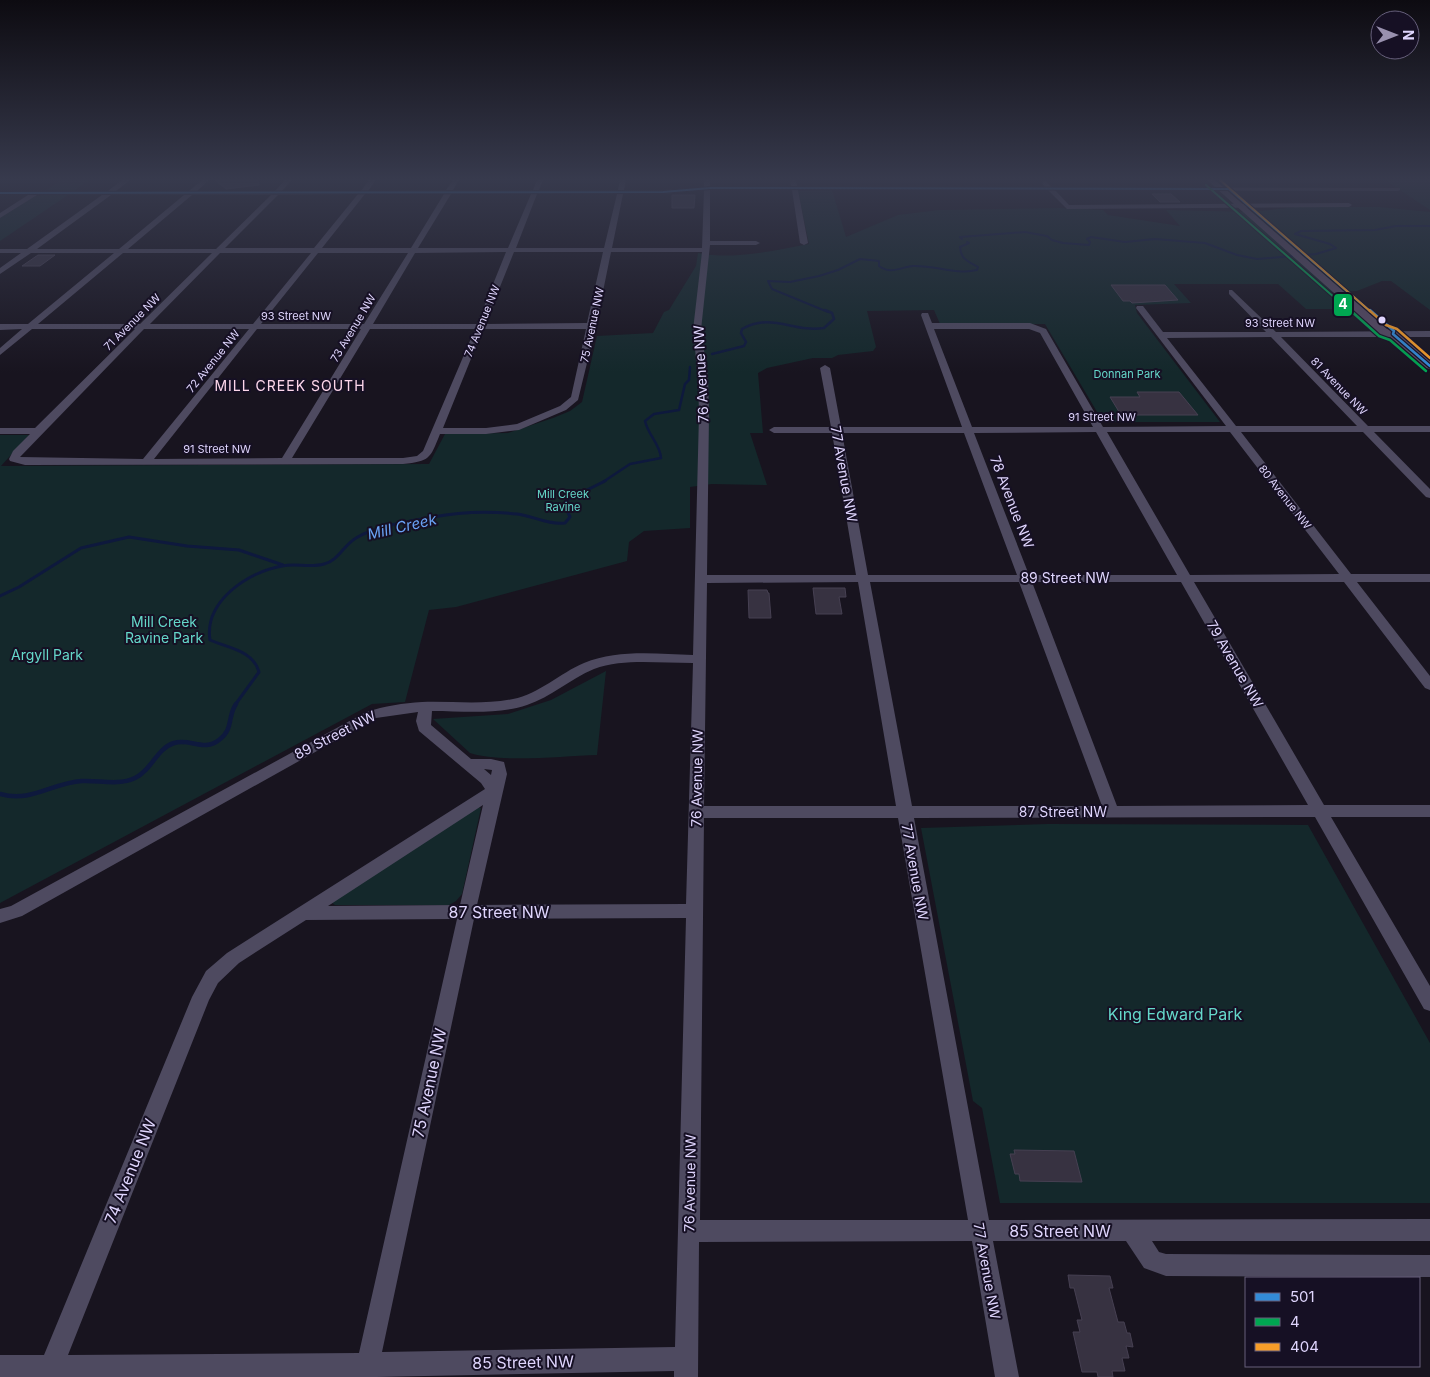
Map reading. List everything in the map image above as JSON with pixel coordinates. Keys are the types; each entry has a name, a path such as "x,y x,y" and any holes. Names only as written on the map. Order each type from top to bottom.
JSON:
{"main road":[{"path":"1288,244 1347,294 1383,331 1393,334 1430,366"}],"street":[{"path":"0,272 38,244"},
{"path":"0,352 129,244"},
{"name":"71 Avenue NW","path":"14,459 15,455 38,431 225,244"},
{"name":"72 Avenue NW","path":"146,462 322,244"},
{"name":"73 Avenue NW","path":"285,461 417,244"},
{"name":"74 Avenue NW","path":"420,458 427,454 513,244"},
{"name":"75 Avenue NW","path":"436,431 514,428 565,406 573,400 578,393 609,244"},
{"path":"0,251 608,250 752,244"},
{"name":"76 Avenue NW","path":"686,1368 704,414 703,377 697,330 706,247"},
{"name":"81 Avenue NW","path":"1232,292 1430,495"},
{"name":"80 Avenue NW","path":"1140,308 1430,685"},
{"name":"78 Avenue NW","path":"1039,328 927,321 1112,812"},
{"name":"93 Street NW","path":"0,327 592,326"},
{"name":"79 Avenue NW","path":"1039,328 1043,331 1100,429 1430,1003"},
{"name":"93 Street NW","path":"1160,334 1430,334"},
{"name":"77 Avenue NW","path":"825,368 1007,1377"},
{"name":"91 Street NW","path":"774,430 1430,429"},
{"path":"0,431 38,431"},
{"name":"91 Street NW","path":"14,459 25,462 146,462 403,461 420,458"},
{"name":"89 Street NW","path":"700,579 1430,578"},
{"name":"89 Street NW","path":"0,916 16,911 361,719 388,709 513,704 545,692 589,666 612,660 699,659"},
{"path":"303,913 494,790 424,726 422,721 426,707"},
{"name":"75 Avenue NW","path":"366,1371 494,790"},
{"name":"87 Street NW","path":"696,812 1430,812"},
{"name":"87 Street NW","path":"303,913 695,911"},
{"name":"74 Avenue NW","path":"60,1370 202,997 212,977 233,958 303,913"},
{"name":"85 Street NW","path":"689,1231 1430,1230"},
{"path":"1132,1231 1152,1260 1166,1265 1430,1266"},
{"name":"85 Street NW","path":"6,1370 212,1367 366,1371 686,1368"}],"green space":[{"name":"Mill Creek Ravine Park","path":"808,244 1430,244 1430,310 1391,281 1382,281 1357,291 1331,292 1348,309 1306,309 1278,284 1174,284 1191,303 1135,305 1137,313 1220,422 1103,422 1045,324 940,324 934,310 867,311 876,347 873,351 838,355 832,358 813,358 767,368 758,373 763,433 750,433 767,485 712,484 690,487 690,528 644,531 629,542 627,561 456,607 429,610 405,702 372,704 0,903 0,435 29,435 1,466 429,464 445,434 508,433 570,411 582,402 597,336 653,333 664,312 669,310 696,266 698,253 726,256 767,252"},
{"path":"606,671 597,755 515,758 483,756 470,753 433,719 508,714 551,700"},
{"path":"478,807 481,808 462,894 456,901 449,905 335,905 331,902"},
{"name":"King Edward Park","path":"1048,824 1308,825 1430,1043 1430,1203 1000,1203 982,1108 973,1101 921,828"}],"building":[{"path":"38,255 55,255 40,266 22,266"},
{"path":"1111,285 1165,285 1178,300 1132,303 1130,301 1123,301"},
{"path":"1137,392 1179,392 1198,415 1121,415 1110,397 1140,397"},
{"path":"813,588 845,588 846,597 839,597 842,614 816,614"},
{"path":"748,590 767,590 769,593 771,618 749,618"},
{"path":"1014,1150 1074,1151 1082,1182 1020,1181 1019,1174 1015,1174 1010,1154 1015,1154"},
{"path":"1068,1275 1110,1276 1113,1288 1109,1288 1118,1322 1124,1322 1127,1333 1130,1333 1133,1347 1126,1346 1129,1358 1122,1358 1125,1371 1112,1371 1113,1377 1098,1377 1097,1372 1082,1372 1073,1332 1080,1332 1077,1320 1082,1320 1074,1288 1070,1288"}],"waterway":[{"name":"Mill Creek","path":"828,312 772,289 768,281 790,282 819,276 838,270 860,259 879,261 879,266 888,270 913,266 953,271 977,270 978,267 966,260 962,255 960,247 966,244"},
{"name":"Mill Creek","path":"1079,244 1089,244"},
{"name":"Mill Creek","path":"1208,244 1237,255 1257,259 1316,254 1336,248 1330,244"},
{"name":"Mill Creek","path":"712,354 744,346 746,342 741,333 742,329 753,324 763,322 813,329 824,328 834,319 832,313 825,310"},
{"name":"Mill Creek","path":"603,482 630,464 661,458 645,421 654,414 679,410 685,384 689,380 690,367"},
{"name":"Mill Creek","path":"235,705 259,672 256,665 246,654 210,640 210,626 214,613 221,601 242,582 269,569 282,566 314,566 324,564 333,560 352,541 364,534 383,527 414,520 453,514 496,512 523,515 553,523 565,523 570,517 564,504 567,500 603,482"},
{"path":"0,596 19,587 81,548 129,537 187,546 239,550 283,565"},
{"name":"Mill Creek","path":"0,794 22,796 82,781 122,782 135,778 146,770 163,750 174,743 186,742 208,745 219,740 227,732 236,704"}],"transit line":[{"name":"4","path":"1274,244 1379,336 1390,340 1426,371"},
{"name":"501","path":"1293,244 1394,331 1393,334 1430,366"},
{"name":"404","path":"1294,244 1386,325 1397,329 1430,358"}],"district":[{"name":"MILL CREEK SOUTH","path":"290,386"}],"park label":[{"name":"Donnan Park","path":"1127,374"},
{"name":"Mill Creek Ravine","path":"563,500"},
{"name":"Argyll Park","path":"47,655"}]}
